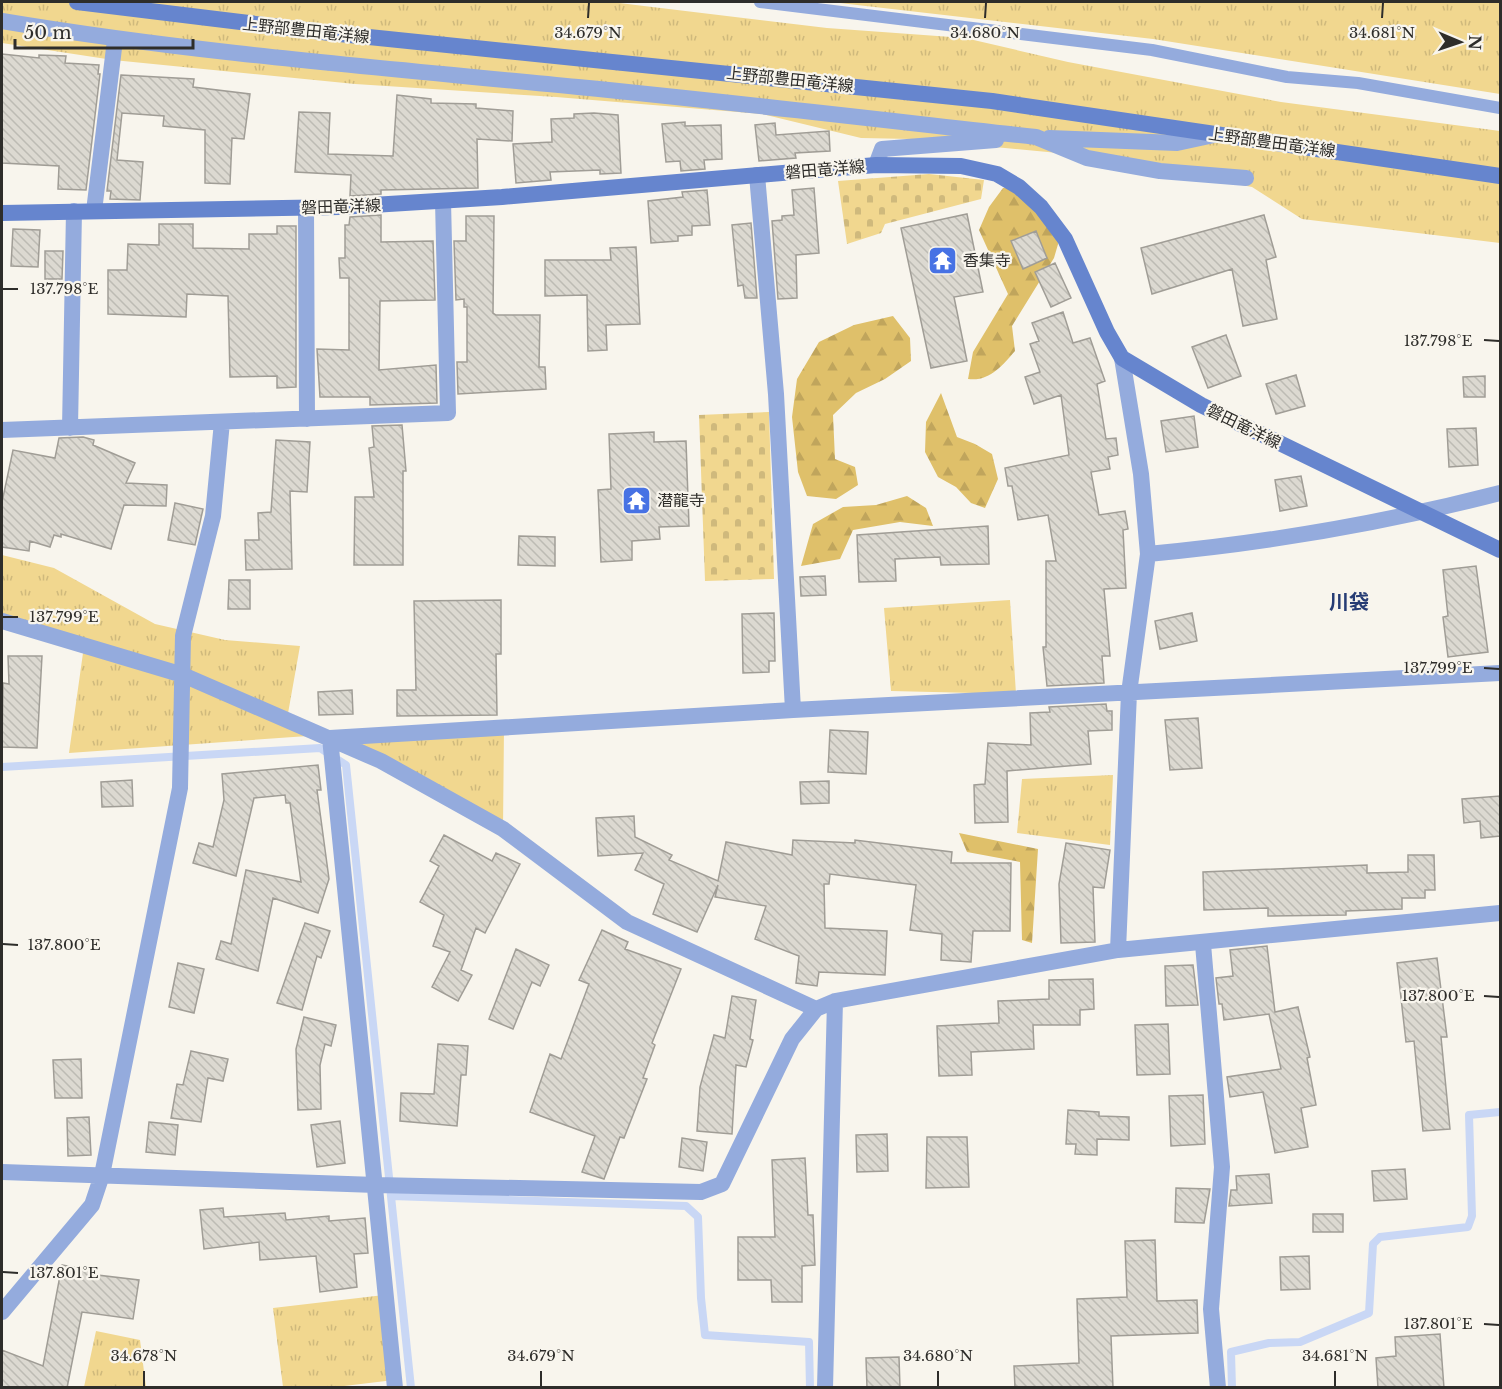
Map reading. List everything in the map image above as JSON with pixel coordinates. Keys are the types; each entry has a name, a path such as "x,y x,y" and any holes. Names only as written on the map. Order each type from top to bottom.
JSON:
{"main road":[{"name":"上野部豊田竜洋線","path":"77,2 318,32 992,101 1500,176"},
{"name":"磐田竜洋線","path":"2,213 306,208 443,201 876,165 961,166 997,174 1019,187 1041,207 1065,239 1107,332 1122,358 1201,405 1500,550"}],"street":[{"path":"2,21 115,40 1036,137 1177,143 1218,134"},
{"path":"94,211 115,40"},
{"path":"876,165 882,149 1036,137 1087,158 1160,171 1246,178"},
{"path":"757,175 776,394 793,710"},
{"path":"2,430 448,413 443,201"},
{"path":"306,208 307,418"},
{"path":"70,428 74,211"},
{"path":"1118,950 1129,693 1148,554 1141,474 1122,358"},
{"path":"2,1312 92,1205 102,1176 180,788 183,636 213,516 222,422"},
{"path":"1148,554 1247,544 1424,513 1500,493"},
{"path":"2,621 183,675 381,761 502,829 627,922 816,1009"},
{"path":"330,738 793,710 1500,673"},
{"path":"330,738 395,1388"},
{"path":"2,1172 376,1185 701,1192 722,1184 792,1039 816,1009 835,1001 1118,950 1203,944 1500,913"},
{"path":"1203,944 1222,1167 1211,1309 1218,1388"},
{"path":"825,1388 835,1001"}],"lane":[{"path":"760,2 1152,50 1287,77 1358,83 1500,108"}],"green space":[{"path":"2,2 611,2 827,28 965,38 1068,62 1281,102 1500,131 1500,243 1302,219 1252,187 1079,155 911,139 861,138 762,114 556,97 355,84 113,60 2,43"},
{"path":"831,2 1500,2 1500,94 1153,39"},
{"path":"929,174 984,180 981,199 885,224 881,233 847,244 838,181"},
{"path":"1019,187 1061,234 1054,258 1012,326 1015,351 989,375 968,379 973,352 1008,294 979,230 989,207 1003,188"},
{"path":"893,316 910,338 911,361 885,379 856,393 833,415 835,459 855,467 858,485 836,499 807,496 798,472 792,417 797,379 819,342 854,325"},
{"path":"941,393 957,437 992,454 998,479 985,508 971,503 956,487 938,477 925,452 926,422"},
{"path":"769,412 774,579 705,581 699,415"},
{"path":"907,496 926,508 933,526 900,522 853,530 840,559 801,566 813,524 843,507 876,505"},
{"path":"2,555 54,568 155,624 225,640 300,646 287,719 322,735 69,753 83,653 2,627"},
{"path":"1010,600 1016,694 891,691 884,608"},
{"path":"504,728 503,829 347,737"},
{"path":"1113,775 1110,845 1017,833 1022,779"},
{"path":"959,833 1038,849 1032,943 1022,940 1020,862 967,852"},
{"path":"384,1295 394,1380 336,1387 283,1387 273,1308"},
{"path":"96,1331 140,1340 146,1387 84,1387"}],"building":[{"path":"2,54 39,58 39,55 66,56 65,63 99,65 98,74 100,74 86,190 58,189 59,166 2,163"},
{"path":"121,75 194,79 193,87 250,94 244,139 232,138 230,184 205,183 205,130 163,126 164,116 122,113 117,160 143,162 140,200 110,199 111,191 107,191"},
{"path":"397,95 431,99 431,103 476,104 476,108 513,111 512,141 477,139 478,188 381,190 381,194 350,196 351,175 295,172 299,112 330,113 328,154 393,156"},
{"path":"574,114 618,115 621,173 600,174 600,170 550,172 551,180 516,183 513,144 552,142 551,119 574,118"},
{"path":"685,122 685,126 721,125 722,159 704,160 705,169 681,171 680,161 666,162 662,124"},
{"path":"775,123 776,135 829,131 830,151 795,153 796,158 759,161 755,125"},
{"path":"814,188 819,253 796,255 797,298 778,299 772,221 782,220 782,216 794,215 792,190"},
{"path":"707,190 710,225 692,226 692,235 678,236 678,241 651,243 648,201 683,197 682,192"},
{"name":"香集寺","path":"967,214 983,292 954,297 967,361 931,368 901,228"},
{"path":"381,215 381,242 433,241 435,300 380,301 379,370 436,365 437,403 370,405 370,397 320,397 317,349 349,350 349,278 340,278 339,258 345,258 345,225 349,225 350,217"},
{"path":"1264,215 1276,257 1266,260 1277,319 1243,326 1232,269 1152,294 1141,248"},
{"path":"466,216 494,216 493,313 496,315 540,315 539,367 545,367 546,389 458,394 457,362 467,362 467,307 464,307 464,299 456,300 454,241 466,241"},
{"path":"751,223 757,298 745,298 743,285 738,286 732,225"},
{"path":"159,224 193,224 193,248 249,249 249,234 277,234 277,226 296,226 296,387 277,388 277,376 230,377 228,296 187,294 186,317 108,314 108,270 127,270 128,244 159,245"},
{"path":"13,229 40,230 38,267 11,266"},
{"path":"1036,231 1047,258 1023,269 1011,241"},
{"path":"636,247 640,324 606,325 607,350 588,351 587,295 545,296 545,260 611,260 610,248"},
{"path":"45,251 63,251 62,279 45,279"},
{"path":"1055,263 1071,298 1051,307 1035,272"},
{"path":"1063,312 1073,343 1090,338 1105,381 1097,384 1106,439 1116,438 1118,455 1108,457 1110,469 1091,472 1099,515 1125,511 1128,529 1123,530 1126,588 1104,589 1110,656 1102,656 1104,683 1047,686 1043,647 1046,647 1046,561 1056,561 1048,515 1018,520 1012,486 1008,486 1005,468 1069,455 1061,395 1034,404 1025,377 1040,372 1030,344 1039,341 1032,323"},
{"path":"1226,335 1241,376 1208,388 1192,347"},
{"path":"1296,375 1305,406 1276,414 1266,384"},
{"path":"1485,376 1485,397 1464,397 1463,377"},
{"path":"1194,416 1198,447 1166,452 1161,421"},
{"path":"402,425 406,471 403,471 403,565 354,565 355,497 374,497 369,448 374,447 372,426"},
{"path":"1476,428 1478,465 1449,467 1447,429"},
{"name":"潜龍寺","path":"654,432 654,442 686,441 689,526 659,527 660,539 632,541 632,560 601,562 598,490 611,489 609,434"},
{"path":"83,437 94,440 93,445 135,463 126,483 167,485 166,506 124,505 111,549 61,534 61,537 54,535 50,547 30,541 29,551 2,547 2,502 13,450 55,458 59,438"},
{"path":"276,440 310,442 307,492 290,491 292,569 246,570 245,540 259,540 258,513 271,512"},
{"path":"1301,476 1307,506 1280,511 1275,480"},
{"path":"175,503 203,509 195,545 168,540"},
{"path":"988,526 989,564 941,565 940,557 895,559 896,581 859,582 857,535"},
{"path":"519,536 555,537 555,566 518,565"},
{"path":"1476,566 1488,652 1448,657 1443,617 1448,616 1443,570"},
{"path":"825,576 826,595 801,596 800,577"},
{"path":"229,580 250,580 250,609 228,609"},
{"path":"501,600 501,654 496,654 497,715 397,716 397,690 416,690 414,601"},
{"path":"774,613 775,661 769,661 769,672 743,673 742,614"},
{"path":"1192,613 1197,641 1160,649 1155,621"},
{"path":"8,656 42,656 37,748 2,747 3,683 9,684"},
{"path":"352,690 353,714 319,715 318,692"},
{"path":"1106,704 1107,711 1112,711 1112,730 1088,731 1091,764 1007,771 1008,822 975,823 974,785 985,784 988,743 1031,745 1030,713 1050,712 1049,707"},
{"path":"1198,718 1202,768 1170,770 1165,720"},
{"path":"830,730 868,732 866,774 828,772"},
{"path":"318,765 321,790 317,790 329,879 318,913 273,898 258,971 216,959 221,941 231,944 246,870 301,882 290,803 286,803 285,795 254,798 236,876 193,863 199,843 213,847 224,800 222,774"},
{"path":"132,780 133,806 102,807 101,782"},
{"path":"829,781 829,803 801,804 800,782"},
{"path":"1500,796 1500,836 1481,838 1480,821 1464,823 1462,799"},
{"path":"634,816 635,837 672,855 669,860 718,881 726,842 792,855 793,840 855,843 855,840 952,852 951,863 1011,863 1010,931 973,931 971,962 941,960 942,934 910,930 916,885 830,874 829,884 824,884 825,928 887,931 885,975 819,972 817,986 796,983 799,956 755,939 766,906 715,897 718,885 697,932 653,914 664,884 635,870 643,853 598,856 596,818"},
{"path":"444,835 492,861 496,853 520,864 485,933 476,928 461,970 472,975 458,1001 432,987 450,952 433,946 444,915 420,902 439,866 430,861"},
{"path":"1066,843 1110,850 1104,888 1093,887 1095,942 1061,943 1059,884"},
{"path":"1408,855 1434,855 1435,890 1425,890 1425,898 1402,898 1402,909 1346,911 1346,915 1268,916 1268,908 1204,910 1203,872 1367,865 1367,873 1408,872"},
{"path":"305,923 330,931 321,958 317,956 302,1010 277,1003"},
{"path":"602,930 628,942 625,949 681,969 652,1043 655,1045 643,1078 647,1079 624,1138 620,1137 604,1179 582,1172 595,1136 530,1112 550,1054 561,1059 589,984 579,980"},
{"path":"1267,946 1275,1012 1298,1007 1310,1057 1307,1058 1316,1105 1301,1108 1308,1147 1275,1153 1263,1092 1230,1097 1227,1077 1281,1069 1269,1014 1224,1020 1222,1004 1219,1004 1216,978 1233,976 1230,950"},
{"path":"516,949 549,965 540,986 532,982 513,1029 489,1019"},
{"path":"1437,958 1447,1037 1441,1037 1450,1129 1423,1131 1414,1041 1406,1042 1397,963"},
{"path":"178,963 204,969 194,1013 169,1007"},
{"path":"1193,965 1198,1005 1166,1006 1165,966"},
{"path":"1093,979 1094,1009 1080,1010 1080,1025 1033,1025 1034,1049 971,1052 972,1075 939,1076 937,1026 999,1023 998,1001 1049,999 1049,980"},
{"path":"732,996 756,1000 750,1039 753,1040 746,1067 736,1065 732,1134 697,1131 700,1087 714,1035 725,1038"},
{"path":"304,1017 336,1025 331,1046 325,1044 320,1065 321,1109 298,1110 296,1049"},
{"path":"1168,1024 1170,1074 1137,1075 1135,1025"},
{"path":"438,1044 468,1046 466,1075 461,1075 457,1126 400,1121 401,1093 434,1094"},
{"path":"191,1051 228,1059 223,1081 208,1078 201,1122 171,1118 177,1084 183,1085"},
{"path":"81,1059 82,1098 55,1098 53,1060"},
{"path":"1203,1095 1205,1144 1171,1146 1169,1096"},
{"path":"1068,1110 1099,1112 1099,1116 1129,1117 1129,1140 1097,1139 1097,1155 1075,1154 1076,1144 1066,1144"},
{"path":"89,1117 91,1155 68,1156 67,1118"},
{"path":"340,1121 345,1163 317,1167 311,1125"},
{"path":"149,1122 178,1125 175,1155 146,1152"},
{"path":"887,1134 888,1171 857,1172 856,1135"},
{"path":"927,1137 967,1137 969,1187 926,1188"},
{"path":"682,1138 707,1142 703,1171 679,1167"},
{"path":"805,1158 808,1215 813,1215 815,1265 802,1266 802,1302 772,1302 771,1280 738,1280 738,1237 775,1237 772,1160"},
{"path":"1405,1169 1407,1199 1374,1201 1372,1171"},
{"path":"1269,1174 1272,1203 1229,1206 1231,1190 1237,1190 1236,1176"},
{"path":"1176,1188 1210,1189 1204,1223 1175,1222"},
{"path":"223,1208 224,1217 285,1213 286,1220 329,1216 329,1221 365,1218 368,1253 354,1254 357,1287 320,1292 316,1256 260,1260 259,1242 204,1249 200,1210"},
{"path":"1313,1214 1343,1214 1343,1232 1313,1232"},
{"path":"1155,1240 1157,1301 1197,1300 1198,1333 1111,1336 1113,1388 1015,1388 1014,1366 1079,1363 1077,1299 1127,1297 1125,1241"},
{"path":"1309,1256 1310,1289 1281,1290 1280,1257"},
{"path":"62,1265 90,1270 89,1274 139,1280 133,1319 82,1312 67,1388 2,1388 2,1350 43,1366"},
{"path":"1440,1334 1444,1388 1378,1388 1376,1358 1396,1356 1395,1337"},
{"path":"899,1357 900,1388 867,1388 866,1358"}],"waterway":[{"path":"2,767 320,748 346,765 411,1388"},
{"path":"1232,1388 1231,1352 1269,1343 1300,1342 1369,1313 1373,1244 1380,1237 1468,1227 1472,1216 1469,1115 1500,1112"},
{"path":"392,1196 686,1206 698,1217 701,1298 705,1335 809,1342 810,1388"}],"place":[{"name":"香集寺","path":"942,260"},
{"name":"潜龍寺","path":"636,500"}],"district":[{"name":"川袋","path":"1349,602"}]}
